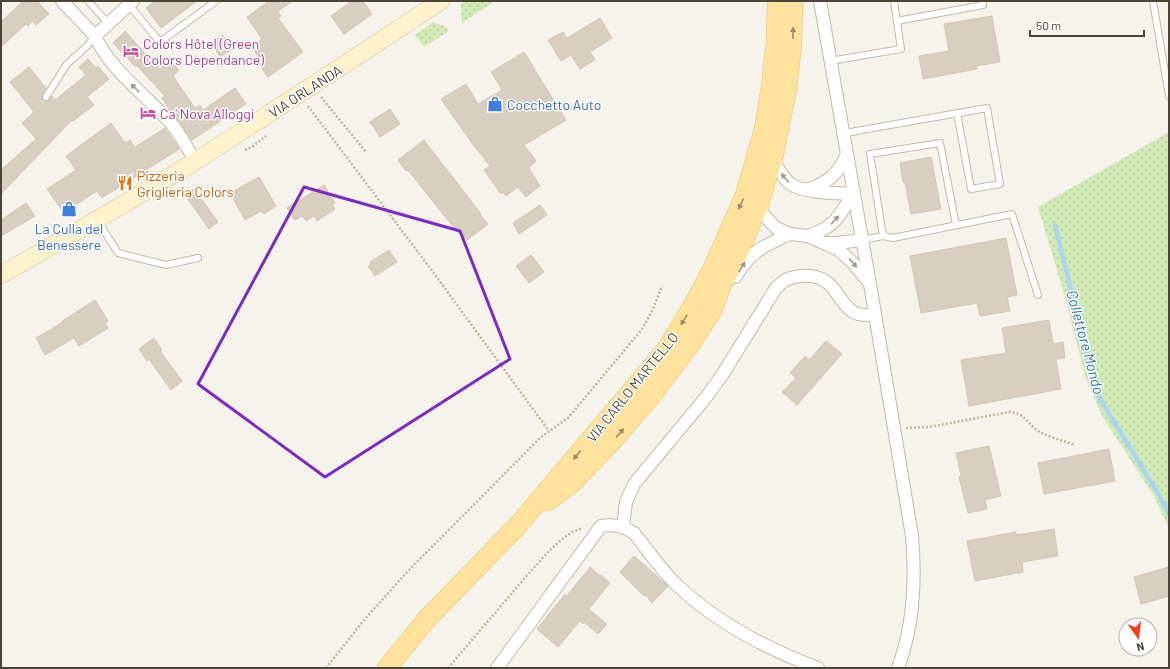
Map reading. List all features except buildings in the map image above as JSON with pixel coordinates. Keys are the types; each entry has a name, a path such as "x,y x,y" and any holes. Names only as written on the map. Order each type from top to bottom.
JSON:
{"main road":[{"name":"VIA ORLANDA","path":"1,275 97,220 195,161 305,91 441,1"},
{"name":"VIA CARLO MARTELLO","path":"519,524 572,483 616,437 656,390 689,346 712,311 721,287 741,247 759,205 774,154 789,74 792,43 782,2"},
{"name":"VIA CARLO MARTELLO","path":"387,668 428,619 519,524 666,350 691,309 712,270 745,195 764,129 782,2"}],"street":[{"path":"62,1 95,36 101,49 131,84 170,123 195,161"},
{"path":"820,1 870,283 874,315 912,536 914,564 912,614 908,636 898,668"},
{"name":"VIA CARLO MARTELLO","path":"782,2 779,79 775,116 757,186 759,205 763,214 771,224 782,232 808,236 846,255 870,283"},
{"path":"95,36 131,3"},
{"path":"774,154 775,163 788,182 796,187 853,194 836,220 825,229 808,236"},
{"path":"808,189 830,179 841,166 847,154"},
{"name":"VIA CARLO MARTELLO","path":"712,311 724,298 743,264 752,254 764,245 790,234"},
{"path":"822,243 837,244 862,240"},
{"path":"624,527 626,502 634,484 707,396 724,372 776,288 787,279 797,276 817,277 829,283 852,311 858,314 874,315"},
{"path":"497,668 601,526 609,525 624,527 634,533 676,584 712,614 757,641 818,668"}],"lane":[{"path":"88,1 108,23"},
{"path":"131,3 160,42 216,1"},
{"path":"830,61 901,49 894,1"},
{"path":"897,21 983,5 982,1"},
{"path":"1153,1 1169,96"},
{"path":"46,97 67,64 87,46 95,36"},
{"path":"843,134 957,113 986,108 1000,184 971,189 957,113"},
{"path":"883,236 870,154 940,142 956,225"},
{"path":"862,240 883,236 893,238 1012,214 1038,296"},
{"path":"97,220 118,253 166,265 198,258"}],"path":[{"path":"305,91 366,152"},
{"path":"305,91 433,272 549,431"},
{"path":"326,668 365,619 407,572 541,436 568,418 642,328 653,309 662,286"},
{"path":"908,428 929,427 1008,412 1017,413 1024,417 1037,430 1075,445"},
{"path":"448,668 530,572 561,540 580,529 601,526"}],"highlighted area":[{"path":"304,187 460,231 510,359 325,477 198,384"}],"green space":[{"path":"466,1 495,1 462,23 461,4"},
{"path":"433,22 446,27 449,31 424,47 415,35"},
{"path":"1169,132 1169,528 1154,496 1102,416 1086,379 1066,300 1038,207"}],"waterway":[{"name":"Collettore Mondo","path":"1055,225 1093,379 1099,397 1169,514"}],"place":[{"name":"Colors Hôtel (Green Colors Dependance)","path":"131,51"},
{"name":"Cocchetto Auto","path":"495,104"},
{"name":"Ca' Nova Alloggi","path":"148,113"},
{"name":"Pizzeria Griglieria Colors","path":"125,183"},
{"name":"La Culla del Benessere","path":"69,209"}]}
